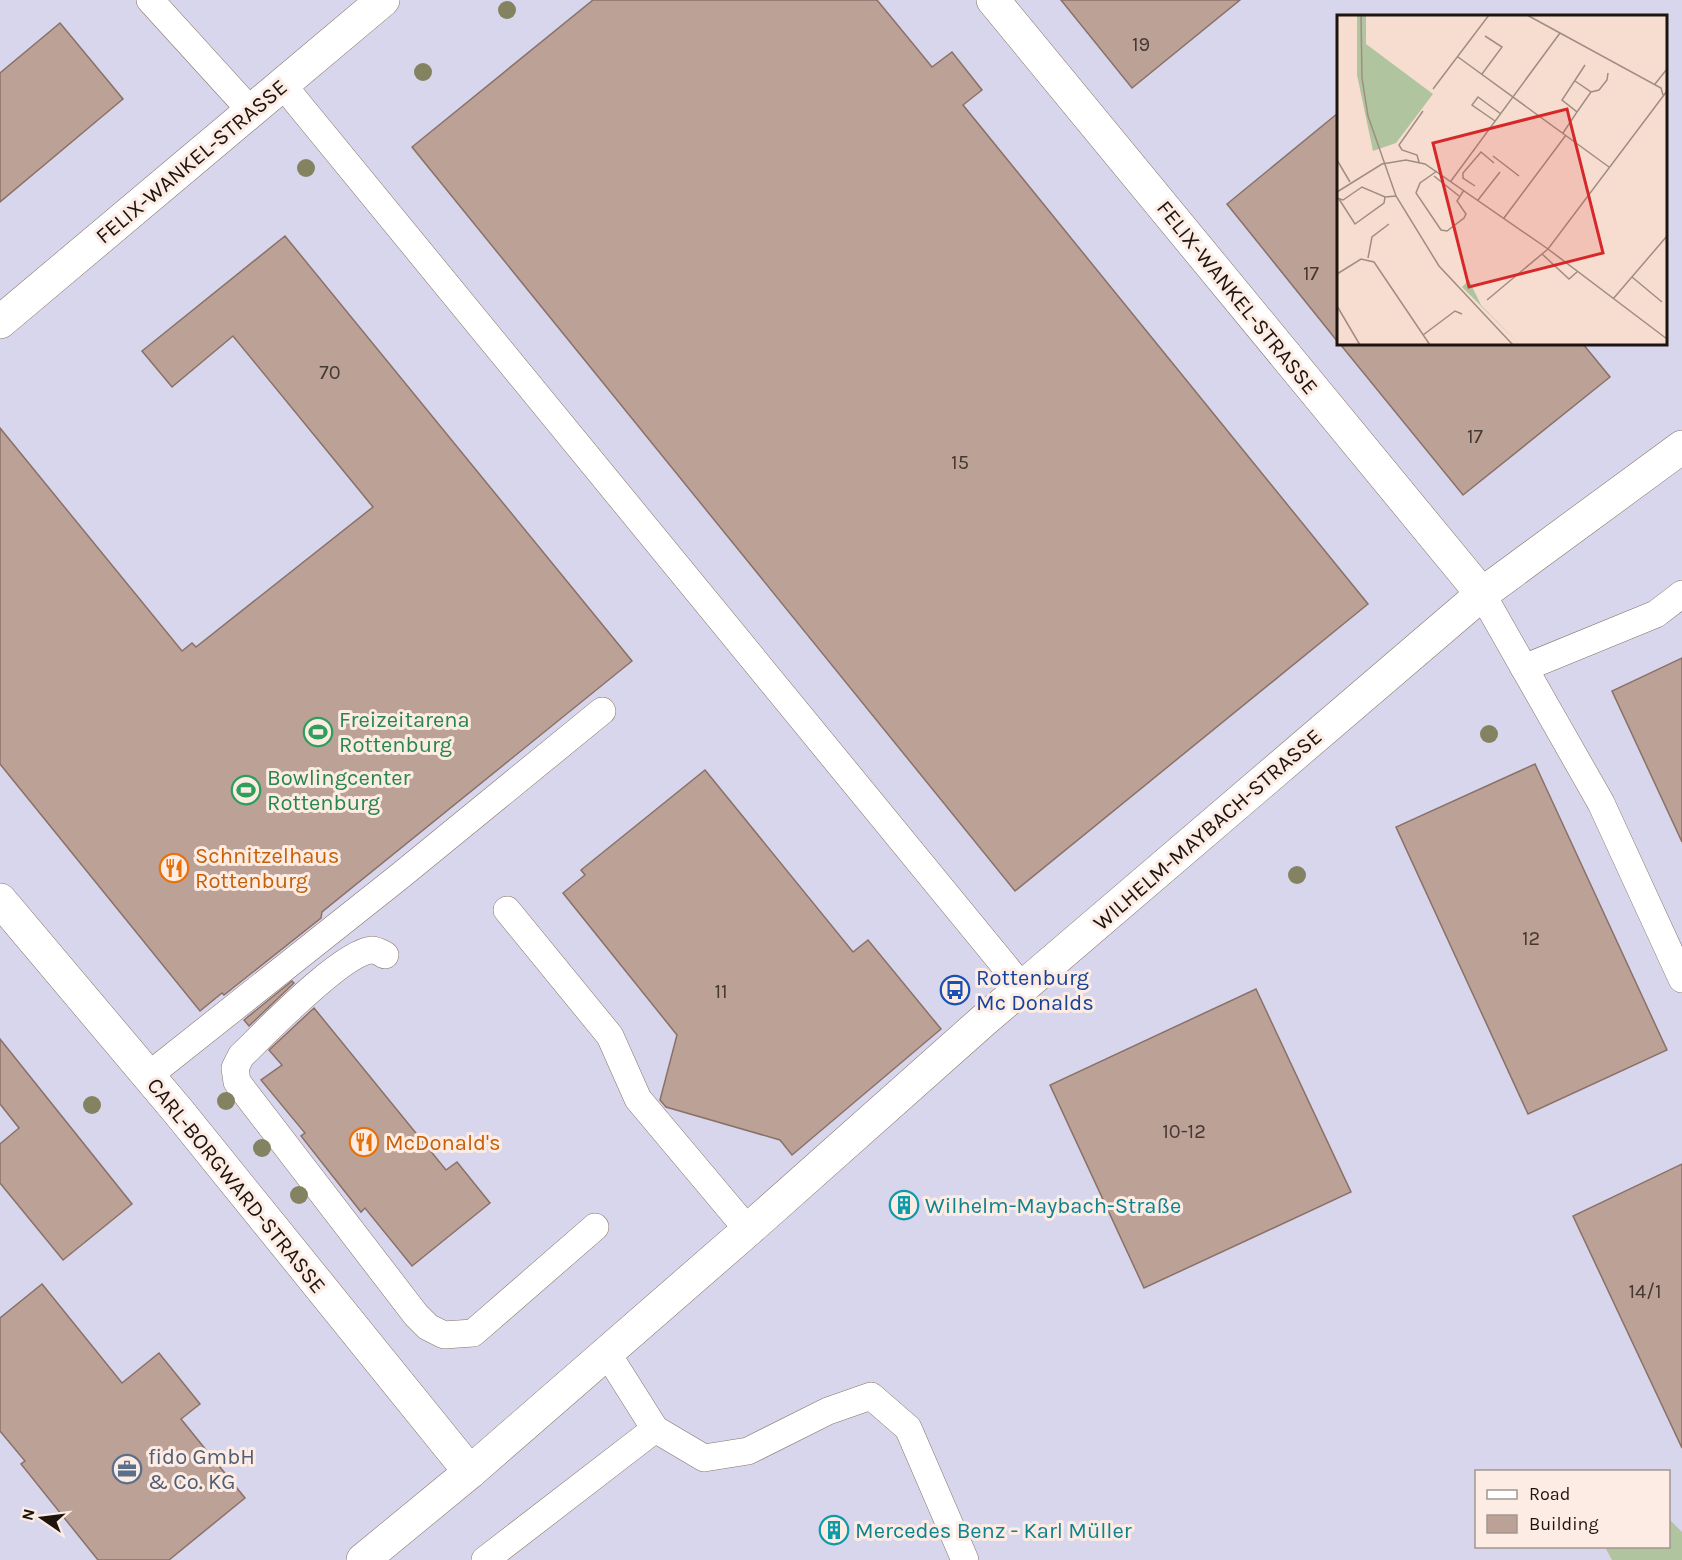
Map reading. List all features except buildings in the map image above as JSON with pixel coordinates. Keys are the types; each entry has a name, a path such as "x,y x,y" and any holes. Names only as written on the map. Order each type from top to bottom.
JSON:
{"street":[{"name":"FELIX-WANKEL-STRASSE","path":"0,322 383,0"},
{"name":"FELIX-WANKEL-STRASSE","path":"993,0 1482,594"},
{"name":"WILHELM-MAYBACH-STRASSE","path":"363,1560 470,1472 1022,987 1482,594 1682,447"},
{"name":"CARL-BORGWARD-STRASSE","path":"0,900 148,1076 470,1472"}],"lane":[{"path":"150,0 251,111"},
{"path":"282,84 1022,987"},
{"path":"1482,594 1601,803 1682,980"},
{"path":"1524,668 1656,614 1682,594"},
{"path":"148,1076 240,990 602,711"},
{"path":"507,910 610,1036 638,1099 748,1230"},
{"path":"385,955 374,950 360,953 340,966 241,1056 235,1068 237,1082 416,1316 428,1327 444,1335 458,1336 473,1333 595,1227"},
{"path":"607,1353 655,1429 704,1458 748,1451 828,1411 871,1396 908,1428 965,1560"},
{"path":"485,1560 655,1429"}],"shaded area":[{"path":"0,0 1682,0 1682,1560 0,1560"}],"green space":[{"path":"1670,1520 1682,1532 1682,1560 1612,1560 1606,1548 1670,1548"}],"place":[{"name":"Freizeitarena Rottenburg","path":"318,732"},
{"name":"Bowlingcenter Rottenburg","path":"246,790"},
{"name":"Schnitzelhaus Rottenburg","path":"174,868"},
{"name":"Rottenburg Mc Donalds","path":"955,990"},
{"name":"McDonald's","path":"364,1142"},
{"name":"Wilhelm-Maybach-Straße","path":"904,1205"},
{"name":"fido GmbH & Co. KG","path":"127,1469"},
{"name":"Mercedes Benz - Karl Müller","path":"834,1530"}]}
